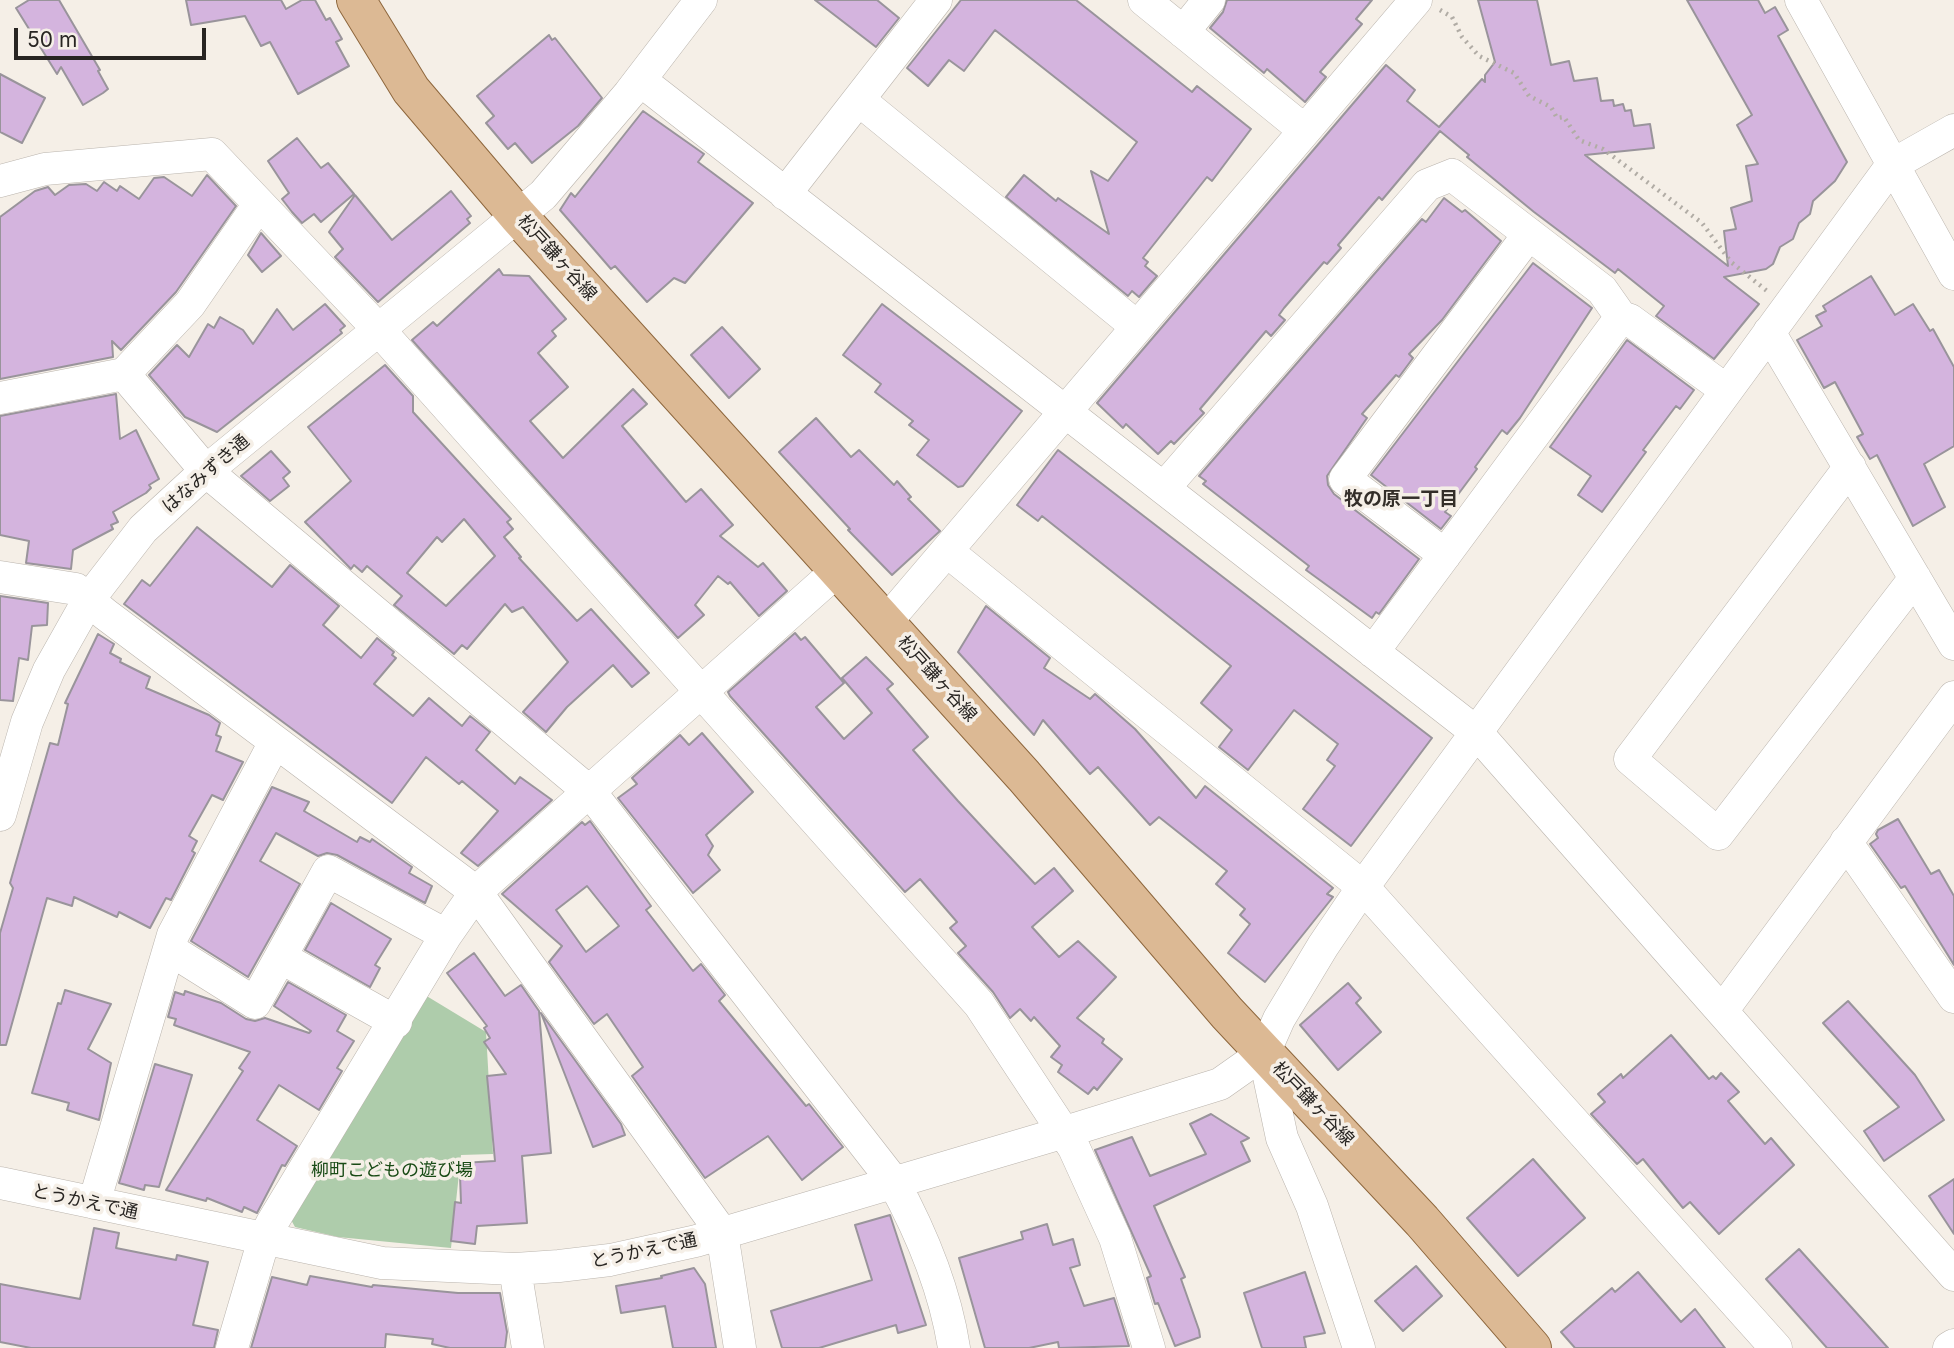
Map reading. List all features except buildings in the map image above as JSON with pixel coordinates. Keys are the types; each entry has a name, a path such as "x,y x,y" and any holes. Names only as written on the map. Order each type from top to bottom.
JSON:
{"main road":[{"name":"松戸鎌ヶ谷線","path":"356,0 411,90 519,216 886,622 1264,1054 1404,1201 1532,1348"}],"street":[{"name":"はなみずき通","path":"0,815 27,722 49,670 89,599 144,529 206,471 543,195 640,80 701,0"},
{"path":"785,194 936,0"},
{"path":"1144,0 1304,130"},
{"path":"1183,32 1209,0"},
{"path":"1801,0 1954,274"},
{"path":"886,622 1304,130 1424,2"},
{"path":"640,80 1476,732 1954,1275"},
{"path":"859,100 1136,326"},
{"path":"1359,1348 1317,1218 1282,1138 1264,1054 1279,1019 1322,946 1363,887 1892,165 1954,130"},
{"path":"0,181 46,169 212,154 380,331 979,1004 1065,1132 1115,1238 1149,1348"},
{"path":"1164,488 1427,185 1452,175 1602,290 1620,317 1630,320 1726,390"},
{"path":"0,398 124,374 190,304 259,204"},
{"path":"1445,555 1345,479 1529,234"},
{"path":"1373,652 1620,317"},
{"path":"1769,332 1954,644"},
{"path":"124,374 206,471 592,793 894,1181 923,1243 940,1293 954,1348"},
{"path":"1850,467 1630,759 1717,834 1915,578"},
{"path":"948,552 1363,887 1776,1348"},
{"path":"232,1348 264,1239 446,936 476,892 592,793 607,775 838,570"},
{"path":"0,577 57,583 76,589 476,892 722,1233 740,1348"},
{"path":"1722,1012 1954,697"},
{"path":"94,1203 173,935 275,742"},
{"path":"1846,842 1954,997"},
{"path":"169,949 255,1003 328,871 446,936"},
{"path":"282,958 396,1022"},
{"name":"とうかえで通","path":"0,1184 383,1263 515,1269 610,1260 722,1233 1220,1084 1264,1054"},
{"path":"515,1269 528,1348"},
{"path":"1950,1348 1954,1345"}],"path":[{"path":"1424,2 1452,17 1462,37 1479,56 1514,73 1529,96 1551,107 1557,118 1564,117 1579,140 1603,149 1702,223 1731,262 1776,298"}],"green space":[{"name":"柳町こどもの遊び場","path":"420,992 486,1032 493,1154 461,1155 451,1248 338,1237 295,1227 289,1216"}],"district":[{"name":"牧の原一丁目","path":"1401,499"}]}
